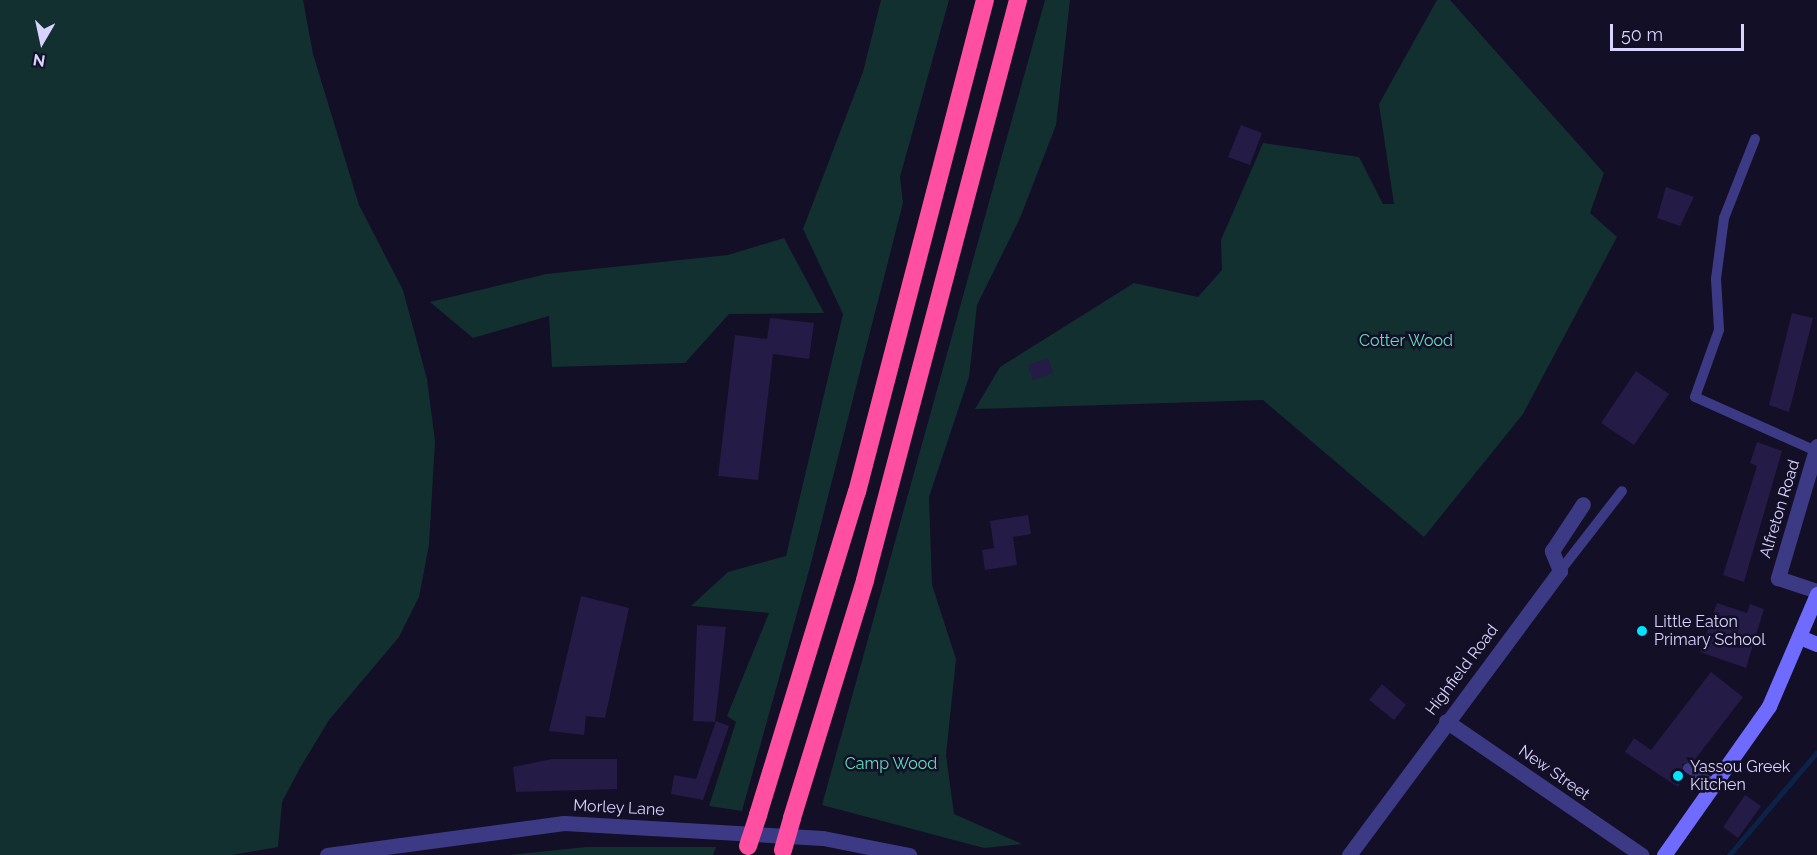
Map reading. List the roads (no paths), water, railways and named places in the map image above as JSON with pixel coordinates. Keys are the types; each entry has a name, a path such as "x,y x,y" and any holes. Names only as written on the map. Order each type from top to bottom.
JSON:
{"highway":[{"path":"747,850 840,555 985,0"},
{"path":"782,852 865,580 1018,0"}],"main road":[{"name":"Alfreton Road","path":"1664,855 1717,786 1769,706 1802,638 1817,592"},
{"path":"1802,638 1817,644"}],"street":[{"name":"Alfreton Road","path":"1816,448 1778,578 1817,592"},
{"path":"1560,571 1552,551 1583,504"},
{"name":"Highfield Road","path":"1349,855 1446,721 1560,571"},
{"name":"New Street","path":"1446,721 1642,855"},
{"name":"Morley Lane","path":"327,855 564,823 823,838 909,855"}],"lane":[{"path":"1755,140 1724,218 1716,279 1719,330 1695,397 1816,448"},
{"path":"1560,571 1622,491"},
{"path":"1688,768 1717,786"}],"waterway":[{"path":"1729,855 1817,752"}],"place":[{"name":"Little Eaton Primary School","path":"1642,631"},
{"name":"Yassou Greek Kitchen","path":"1678,776"}],"park label":[{"name":"Cotter Wood","path":"1406,341"},
{"name":"Camp Wood","path":"891,764"}]}
